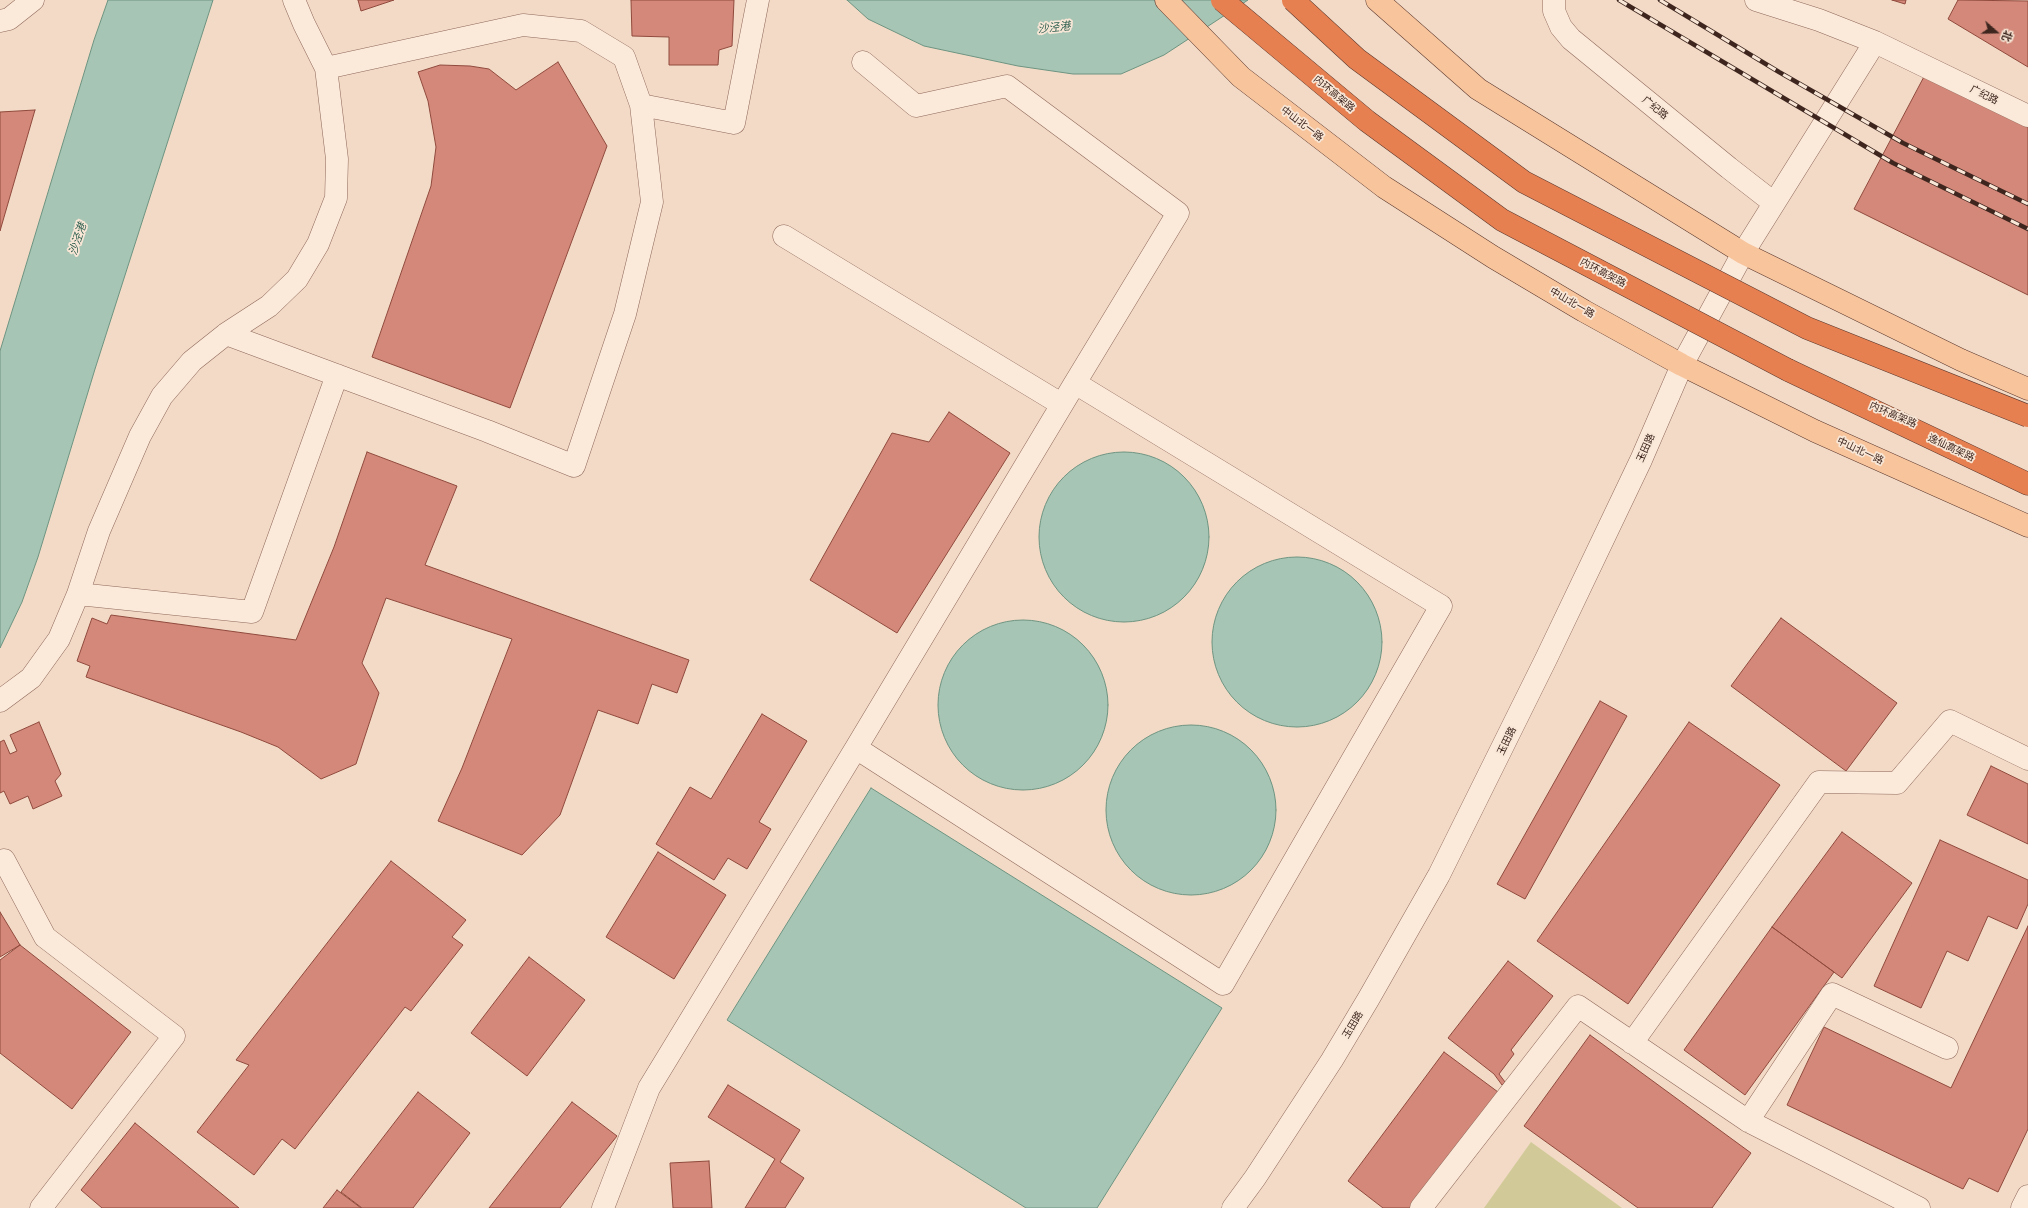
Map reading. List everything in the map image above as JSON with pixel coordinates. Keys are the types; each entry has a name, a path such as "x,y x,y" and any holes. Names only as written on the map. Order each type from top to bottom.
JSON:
{"highway":[{"name":"内环高架路","path":"1222,0 1367,121 1502,220 1788,370 2028,473"},
{"path":"1293,0 1357,59 1524,182 1807,328 2028,416"},
{"name":"逸仙高架路","path":"1788,370 2028,484"}],"main road":[{"name":"中山北一路","path":"1166,0 1241,77 1384,187 1499,261 1584,311 1682,365 1815,431 2028,526"},
{"path":"1377,0 1478,89 1743,253 1961,360 2028,389"}],"street":[{"path":"0,21 9,19 33,0"},
{"path":"0,701 31,678 59,639 78,594 99,531 140,436 158,402 192,361 226,334 269,306 297,279 318,244 336,198 337,159 326,68 294,0"},
{"path":"641,105 734,123 758,0"},
{"name":"广纪路","path":"1554,0 1554,11 1561,26 1571,39 1774,203"},
{"name":"广纪路","path":"1756,0 1818,20 1875,42 2028,116"},
{"path":"226,334 487,431 574,466 625,314 652,202 641,105 624,58 581,30 523,25 326,68"},
{"path":"1743,253 1875,42"},
{"path":"603,1208 648,1088 856,748 1061,404 1178,213 1006,86 916,106 864,62"},
{"path":"784,236 1061,404"},
{"name":"玉田路","path":"1233,1208 1332,1060 1439,875 1546,659 1641,460 1682,365 1743,253"},
{"path":"78,594 252,612 337,375"},
{"path":"856,748 1223,984 1441,606 1075,383"},
{"path":"1632,1043 1819,782 1897,783 1950,721 2028,759"},
{"path":"4,860 45,937 174,1036 41,1208"},
{"path":"1748,1121 1832,994 1947,1048"},
{"path":"1421,1208 1578,1006 1748,1121 1919,1208"},
{"path":"2022,1208 2028,1196"}],"shaded area":[{"path":"1531,1142 1622,1208 1484,1208"}],"water":[{"name":"沙泾港","path":"108,0 213,0 95,369 38,557 22,602 0,648 0,351 94,40"},
{"name":"沙泾港","path":"847,0 1248,0 1164,55 1121,74 1073,74 1018,66 924,46 868,19"},
{"path":"1124,452 1149,456 1164,462 1178,471 1190,483 1199,497 1205,512 1209,537 1205,562 1199,577 1190,591 1178,603 1164,612 1149,618 1124,622 1099,618 1084,612 1070,603 1058,591 1049,577 1043,562 1039,537 1043,512 1049,497 1058,483 1070,471 1084,462 1099,456"},
{"path":"1297,557 1322,561 1337,567 1351,576 1363,588 1372,602 1378,617 1382,642 1378,667 1372,682 1363,696 1351,708 1337,717 1322,723 1297,727 1272,723 1257,717 1243,708 1231,696 1222,682 1216,667 1212,642 1216,617 1222,602 1231,588 1243,576 1257,567 1272,561"},
{"path":"1023,620 1048,624 1063,630 1077,639 1089,651 1098,665 1104,680 1108,705 1104,730 1098,745 1089,759 1077,771 1063,780 1048,786 1023,790 998,786 983,780 969,771 957,759 948,745 942,730 938,705 942,680 948,665 957,651 969,639 983,630 998,624"},
{"path":"1191,725 1216,729 1231,735 1245,744 1257,756 1266,770 1272,785 1276,810 1272,835 1266,850 1257,864 1245,876 1231,885 1216,891 1191,895 1166,891 1151,885 1137,876 1125,864 1116,850 1110,835 1106,810 1110,785 1116,770 1125,756 1137,744 1151,735 1166,729"},
{"path":"871,788 1222,1008 1097,1208 1026,1208 727,1020"}],"building":[{"path":"358,0 394,0 361,11"},
{"path":"631,0 734,0 732,46 719,50 718,65 669,65 669,37 632,36"},
{"path":"1892,0 1906,0 1905,4"},
{"path":"1958,0 2028,1 2028,67 1948,19"},
{"path":"558,62 607,146 510,408 372,357 431,186 436,147 428,101 418,72 440,65 470,66 489,69 516,90"},
{"path":"1927,71 2028,120 2028,295 1854,209"},
{"path":"35,110 0,231 0,112"},
{"path":"949,412 1010,453 897,633 810,580 892,433 929,442"},
{"path":"367,452 457,486 425,565 689,660 677,693 652,684 638,724 598,710 560,815 522,855 438,821 462,768 512,639 386,598 362,663 379,693 356,764 321,779 278,747 241,732 86,677 90,666 77,661 92,618 107,624 111,615 296,640 334,547"},
{"path":"1781,618 1897,703 1846,771 1731,686"},
{"path":"1600,701 1627,716 1525,899 1497,884"},
{"path":"762,714 807,741 759,822 771,829 747,869 728,858 714,880 656,844 690,787 711,799"},
{"path":"39,722 61,774 55,781 62,796 33,809 28,796 10,804 4,791 0,793 0,742 4,740 10,754 17,751 10,735"},
{"path":"1689,722 1780,785 1628,1004 1537,941"},
{"path":"1991,766 2028,784 2028,844 1967,815"},
{"path":"1842,832 1912,883 1842,978 1772,927"},
{"path":"1940,840 2028,880 2028,904 2017,929 1988,916 1968,961 1947,951 1921,1008 1874,986"},
{"path":"658,852 726,895 674,979 606,937"},
{"path":"391,861 466,920 452,937 463,945 411,1011 405,1007 295,1149 282,1139 254,1175 197,1132 249,1065 236,1060"},
{"path":"0,912 20,945 0,957"},
{"path":"2028,926 2028,1129 1998,1192 1969,1178 1963,1189 1787,1105 1824,1027 1951,1088"},
{"path":"1772,927 1834,972 1745,1095 1684,1050"},
{"path":"20,945 131,1032 72,1109 0,1053 0,960"},
{"path":"529,957 585,1000 527,1076 471,1033"},
{"path":"1508,961 1553,996 1511,1050 1514,1054 1499,1074 1505,1082 1502,1085 1494,1074 1448,1038"},
{"path":"1590,1035 1751,1153 1712,1208 1638,1208 1524,1126"},
{"path":"1444,1052 1498,1092 1412,1208 1383,1208 1348,1181"},
{"path":"728,1085 800,1130 780,1162 804,1178 785,1208 745,1208 775,1159 708,1117"},
{"path":"418,1092 470,1133 413,1208 362,1208 341,1192"},
{"path":"572,1102 617,1136 560,1208 489,1208"},
{"path":"135,1123 239,1208 102,1208 81,1190"},
{"path":"709,1161 712,1208 673,1208 670,1163"},
{"path":"337,1190 361,1208 323,1208"}],"railway":[{"path":"1619,0 1893,163 2028,229"},
{"path":"1660,0 1779,72 1903,143 2028,204"}]}
